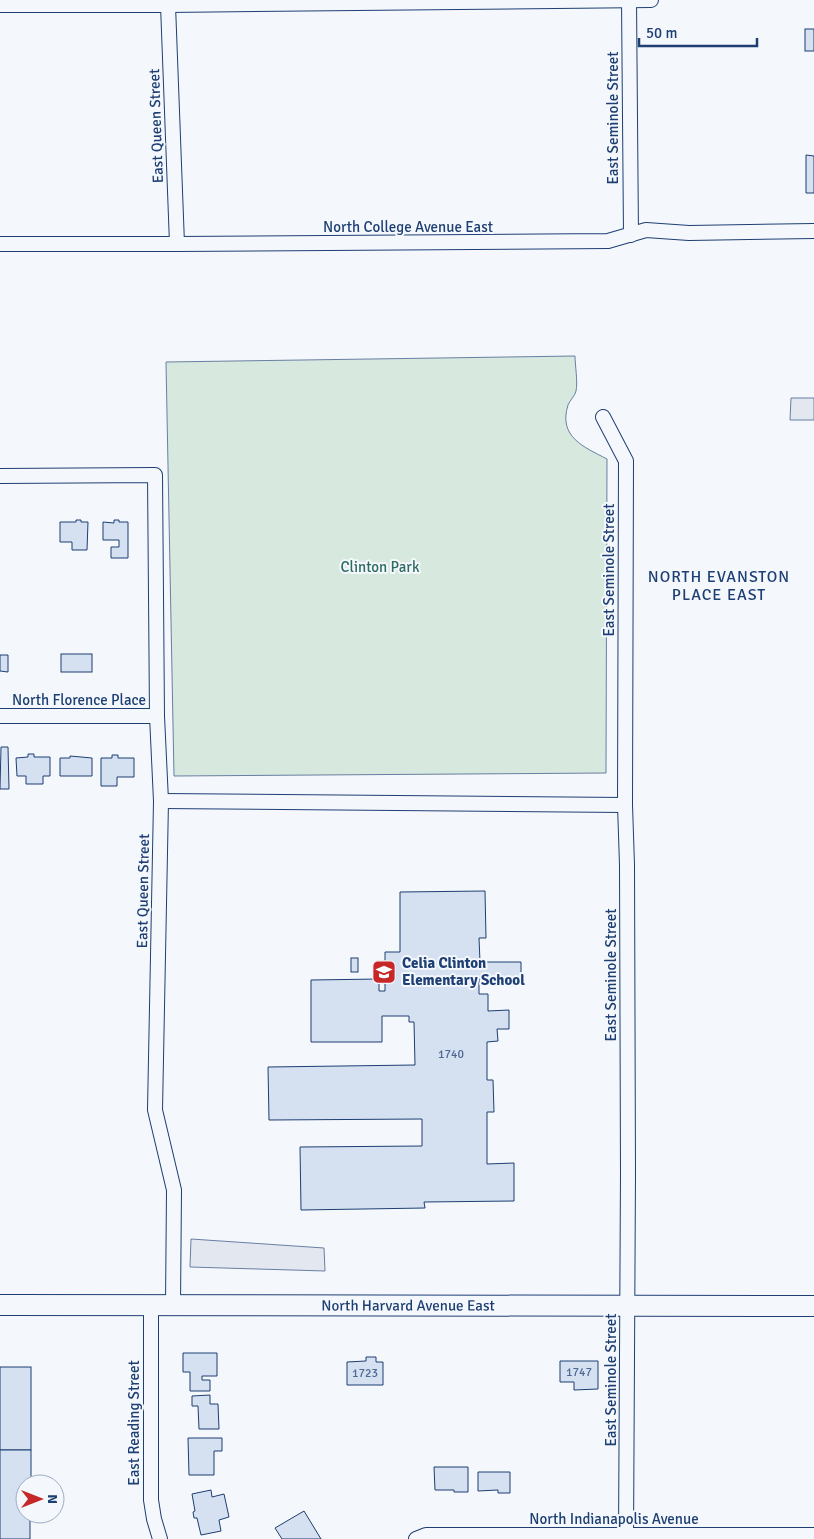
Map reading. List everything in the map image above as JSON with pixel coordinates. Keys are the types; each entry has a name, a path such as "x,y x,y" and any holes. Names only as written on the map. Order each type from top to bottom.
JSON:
{"main road":[{"name":"North Harvard Avenue East","path":"0,1305 814,1306"}],"street":[{"name":"East Seminole Street","path":"629,0 630,235"},
{"path":"0,6 168,6 651,0"},
{"name":"East Queen Street","path":"168,6 177,244"},
{"name":"North College Avenue East","path":"0,244 608,241 646,230 689,233 814,231"},
{"name":"East Seminole Street","path":"603,417 626,462 626,1537"},
{"name":"East Queen Street","path":"0,476 155,475 157,716 160,801 155,1110 174,1190 172,1305"},
{"name":"North Florence Place","path":"0,716 157,716"},
{"path":"160,801 625,805"},
{"name":"East Reading Street","path":"151,1305 151,1500 160,1539"},
{"name":"North Indianapolis Avenue","path":"416,1539 426,1535 814,1536"}],"green space":[{"name":"Clinton Park","path":"575,356 577,387 575,395 568,405 567,425 575,440 607,459 606,773 174,776 166,362"}],"shaded area":[{"path":"791,398 814,398 814,420 790,420"},
{"path":"191,1239 324,1248 325,1271 190,1267"}],"building":[{"path":"805,29 814,29 814,51 805,51"},
{"path":"806,155 814,156 814,193 806,193"},
{"path":"76,520 88,522 87,550 72,550 72,542 60,542 60,522 76,522"},
{"path":"114,520 128,522 128,558 111,558 111,547 119,547 119,540 103,540 103,522 114,523"},
{"path":"61,654 92,654 92,672 61,672"},
{"path":"0,655 8,655 8,672 0,671"},
{"path":"1,747 8,747 9,789 0,789"},
{"path":"28,754 34,754 34,757 50,757 50,776 43,776 43,784 26,784 26,776 17,776 16,758 28,757"},
{"path":"112,755 118,755 118,758 134,758 134,777 117,777 117,786 101,786 101,758 112,758"},
{"path":"70,756 92,758 92,776 60,776 60,758 70,758"},
{"path":"485,891 486,938 479,938 480,962 521,962 521,979 479,979 479,994 488,994 488,1011 509,1010 509,1029 497,1029 498,1041 487,1042 487,1080 493,1080 494,1112 487,1112 487,1164 514,1163 514,1201 424,1202 425,1208 301,1210 300,1147 422,1146 422,1119 269,1120 268,1067 415,1065 414,1022 409,1022 409,1016 382,1016 382,1042 311,1042 311,980 379,979 379,991 385,991 385,952 400,952 400,892"},
{"path":"351,958 358,958 358,972 351,972"},
{"path":"183,1353 217,1353 217,1376 202,1376 202,1380 210,1380 210,1391 190,1391 190,1372 183,1372"},
{"path":"366,1357 376,1357 376,1362 383,1362 383,1385 347,1385 347,1362 366,1361"},
{"path":"560,1361 598,1361 598,1389 574,1390 574,1382 560,1382"},
{"path":"0,1367 31,1367 31,1450 0,1450"},
{"path":"210,1395 210,1404 218,1404 219,1429 199,1429 198,1406 192,1406 192,1396"},
{"path":"188,1438 222,1438 222,1451 214,1451 214,1475 189,1475"},
{"path":"0,1450 31,1450 31,1474 15,1474 15,1524 30,1524 30,1539 0,1539"},
{"path":"434,1467 468,1467 468,1492 435,1490"},
{"path":"478,1472 510,1472 510,1493 498,1493 498,1490 478,1491"},
{"path":"211,1490 212,1497 224,1494 229,1517 219,1520 221,1531 201,1535 197,1518 194,1518 193,1512 195,1511 192,1494"},
{"path":"304,1511 321,1539 282,1539 275,1528"}],"place":[{"name":"Celia Clinton Elementary School","path":"384,972"}],"district":[{"name":"NORTH EVANSTON PLACE EAST","path":"719,586"}]}
